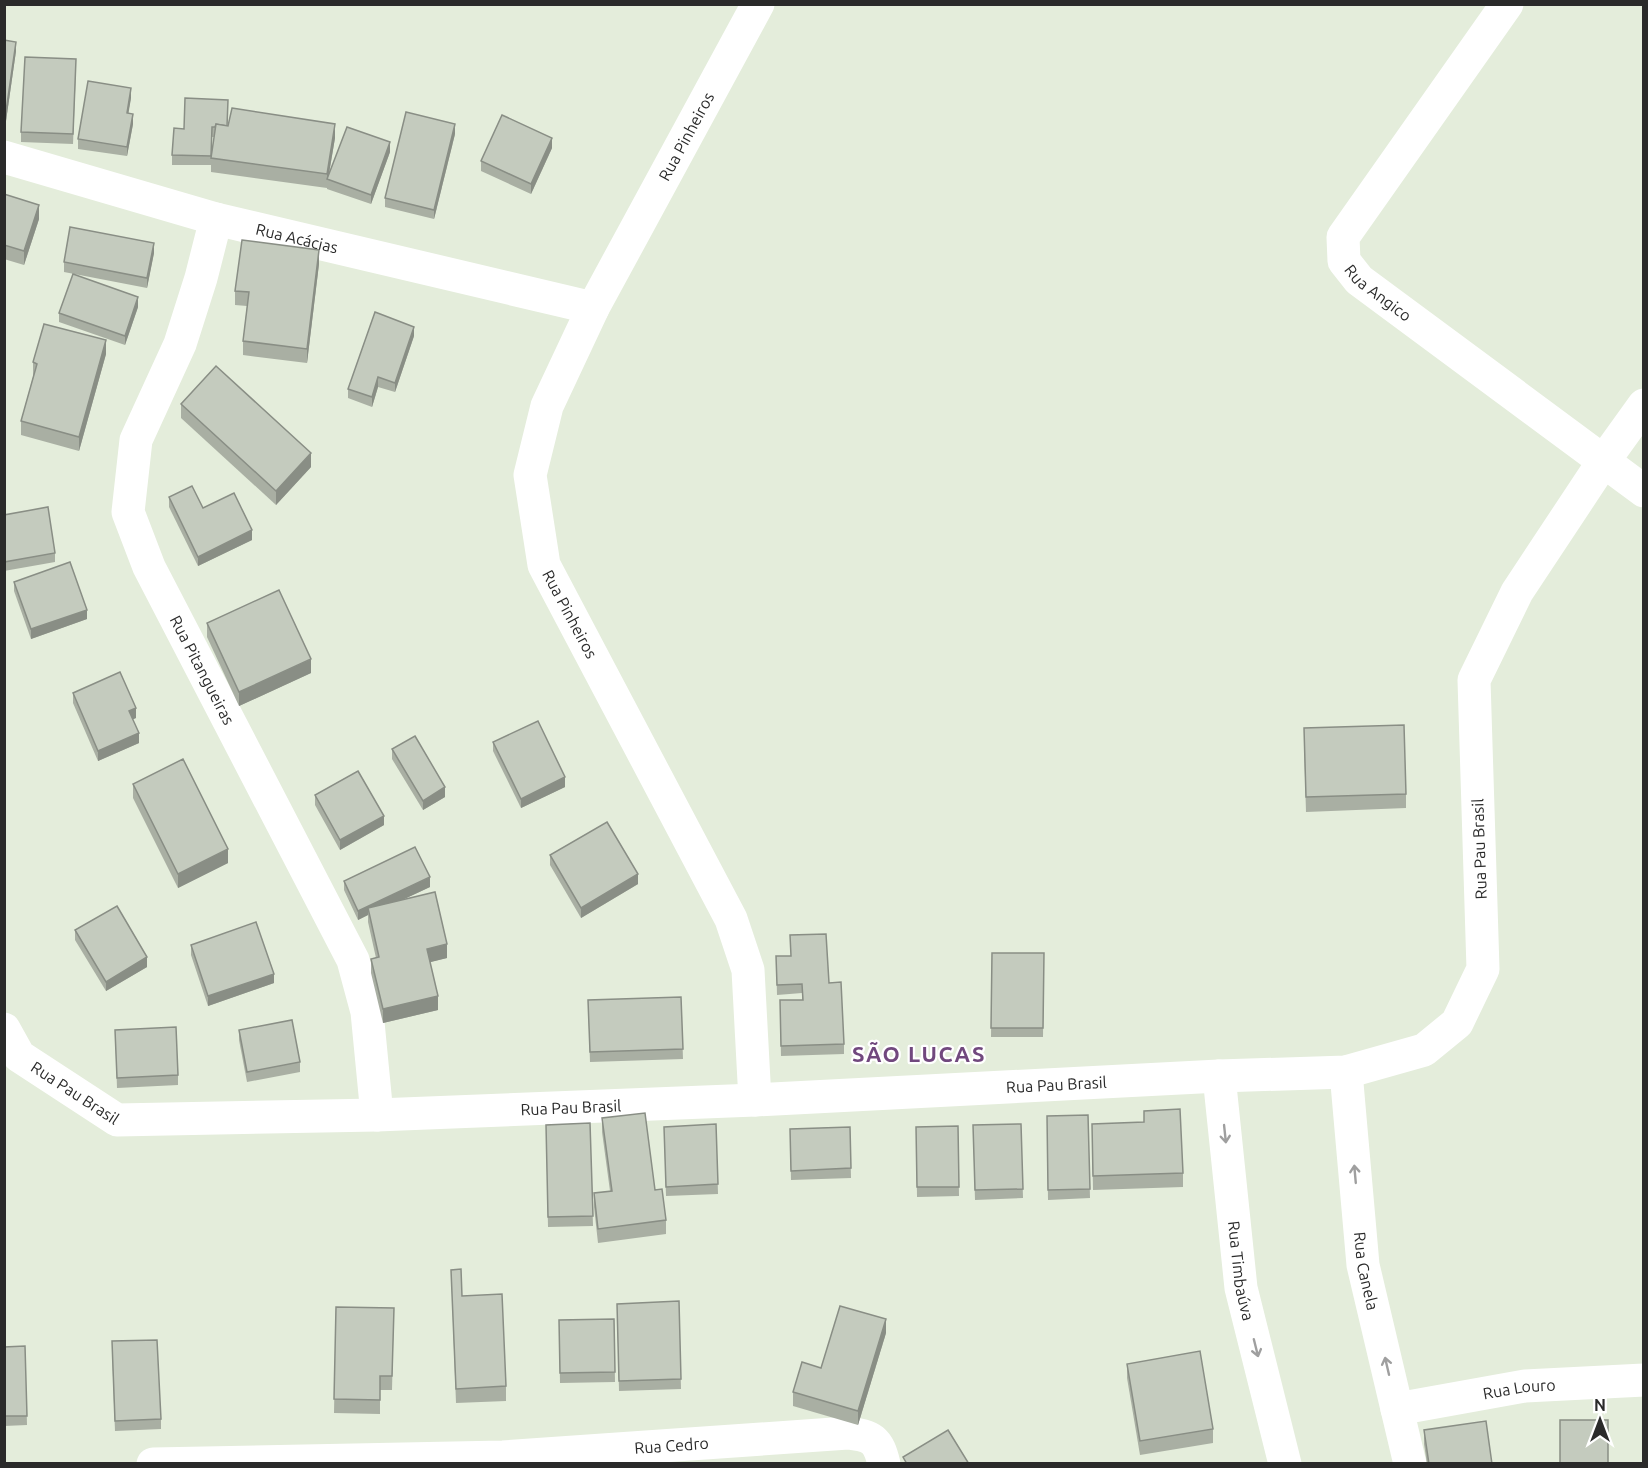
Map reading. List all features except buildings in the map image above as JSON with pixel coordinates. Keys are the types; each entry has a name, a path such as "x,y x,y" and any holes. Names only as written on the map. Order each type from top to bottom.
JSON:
{"street":[{"name":"Rua Pinheiros","path":"755,1100 748,970 731,919 544,565 530,476 547,406 593,308 758,4"},
{"name":"Rua Angico","path":"1507,4 1343,237 1344,261 1359,280 1644,491"},
{"name":"Rua Acácias","path":"4,157 216,219 593,308"},
{"name":"Rua Pitangueiras","path":"216,219 201,278 180,344 136,440 128,512 149,567 353,960 368,1012 377,1115"},
{"name":"Rua Pau Brasil","path":"4,1029 19,1056 117,1120 377,1115 1346,1072 1424,1050 1457,1023 1483,969 1474,680 1517,592 1603,462 1644,405"},
{"name":"Rua Canela","path":"1346,1072 1363,1264 1410,1464"},
{"name":"Rua Timbaúva","path":"1219,1076 1241,1287 1285,1464"},
{"name":"Rua Louro","path":"1397,1409 1525,1386 1644,1380"},
{"name":"Rua Cedro","path":"153,1464 504,1460 848,1433 867,1436 880,1448 884,1464"}],"district":[{"name":"SÃO LUCAS","path":"919,1053"}]}
